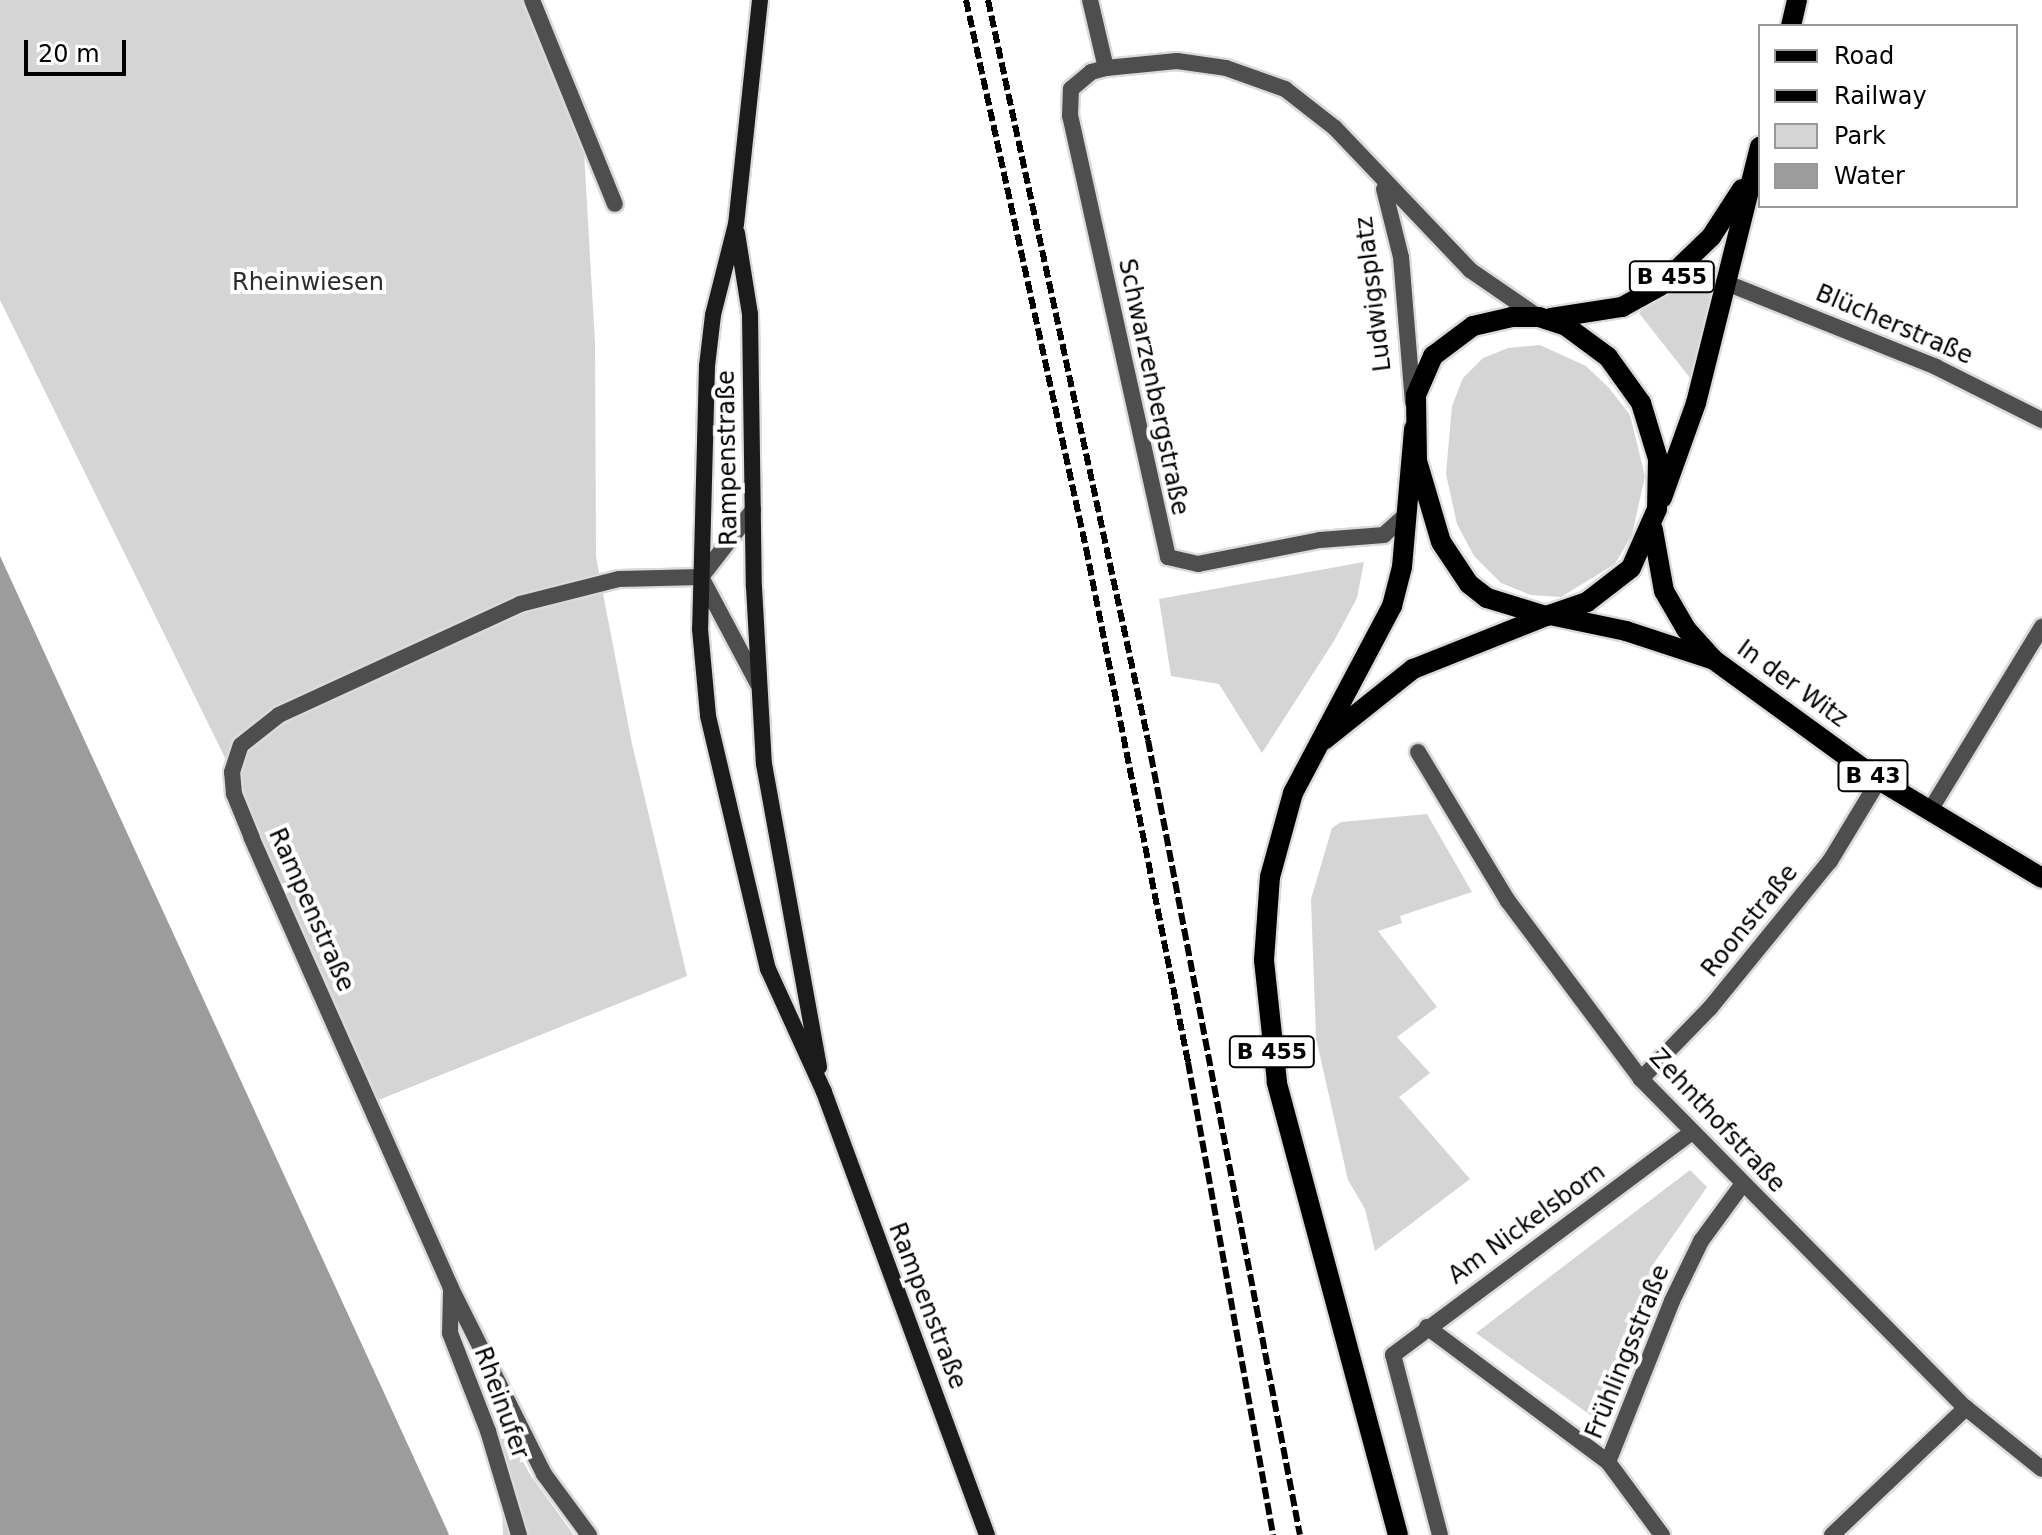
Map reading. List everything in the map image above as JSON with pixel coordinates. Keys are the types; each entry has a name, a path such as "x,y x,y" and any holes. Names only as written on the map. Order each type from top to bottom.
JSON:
{"main road":[{"path":"736,224 760,0"},
{"path":"1791,24 1797,0"},
{"name":"B 455","path":"1655,516 1679,462 1758,155"},
{"name":"B 455","path":"1542,318 1622,307 1660,286 1711,237 1755,168"},
{"name":"Rampenstraße","path":"736,224 750,314 758,684 774,824 824,1092"},
{"name":"Rampenstraße","path":"736,224 713,315 707,366 701,577 708,716 768,969 824,1092 987,1535"},
{"name":"Ludwigsplatz","path":"1542,318 1589,341 1626,377 1652,433 1659,470 1655,516 1631,568 1612,587 1548,616 1487,598 1452,563 1423,494 1414,422 1421,380 1444,346 1492,319 1542,318"},
{"name":"B 455","path":"1398,1535 1317,1221 1277,1082 1264,960 1276,842 1293,793 1324,740 1392,606 1407,514 1414,422"},
{"name":"In der Witz","path":"1655,516 1653,552 1664,591 1686,629 1714,660 1879,780 2042,878"},
{"name":"B 455","path":"1324,740 1413,669 1548,616"},
{"name":"In der Witz","path":"1548,616 1626,631 1714,660"}],"street":[{"path":"532,0 615,204"},
{"path":"1090,0 1106,68"},
{"name":"Ludwigsplatz","path":"1106,68 1177,61 1253,75 1307,104 1470,270 1542,318"},
{"name":"Schwarzenbergstraße","path":"1106,68 1077,81 1071,89 1070,116 1168,557 1198,564 1320,540 1384,535 1407,514"},
{"name":"Ludwigsplatz","path":"1374,170 1386,191 1399,245 1414,422"},
{"name":"Blücherstraße","path":"1724,282 1936,367 2042,420"},
{"path":"753,510 701,577 758,684"},
{"name":"Rampenstraße","path":"589,1535 544,1474 451,1288 246,824 234,794 235,757 279,715 520,604 619,579 701,577"},
{"path":"1929,812 2042,627"},
{"name":"Zehnthofstraße","path":"1418,752 1508,901 1641,1079 1690,1134 1966,1408 2042,1469"},
{"name":"Roonstraße","path":"1641,1079 1710,1008 1830,861 1879,780"},
{"name":"Am Nickelsborn","path":"1440,1535 1393,1355 1690,1134"},
{"name":"Frühlingsstraße","path":"1662,1535 1608,1462 1672,1301 1701,1241 1742,1185"},
{"name":"Rheinufer","path":"451,1288 450,1333 488,1431 519,1534"},
{"path":"1427,1327 1608,1462"},
{"path":"1832,1535 1966,1408"}],"green space":[{"name":"Rheinwiesen","path":"0,0 532,0 582,117 595,343 596,557 632,744 687,976 371,1103 232,772 0,300"},
{"path":"1701,259 1717,267 1690,378 1639,313"},
{"path":"1540,345 1586,366 1609,388 1630,415 1645,476 1632,535 1615,564 1561,597 1531,595 1501,583 1474,556 1457,524 1446,474 1452,406 1463,378 1483,358 1508,348"},
{"path":"1364,562 1357,598 1334,641 1262,753 1219,684 1171,676 1159,599"},
{"path":"1427,814 1472,892 1400,916 1402,923 1378,931 1437,1007 1397,1037 1430,1073 1399,1097 1470,1179 1375,1251 1365,1209 1348,1180 1316,1038 1311,899 1332,828 1341,822"},
{"path":"1690,1170 1707,1187 1654,1263 1600,1422 1476,1333"},
{"path":"509,1435 529,1473 574,1535 503,1535 500,1440"}],"water":[{"path":"0,556 447,1530 449,1535 0,1535"}],"railway":[{"path":"966,0 1086,548 1188,1062 1273,1535"},
{"path":"988,0 1148,740 1300,1535"}]}
